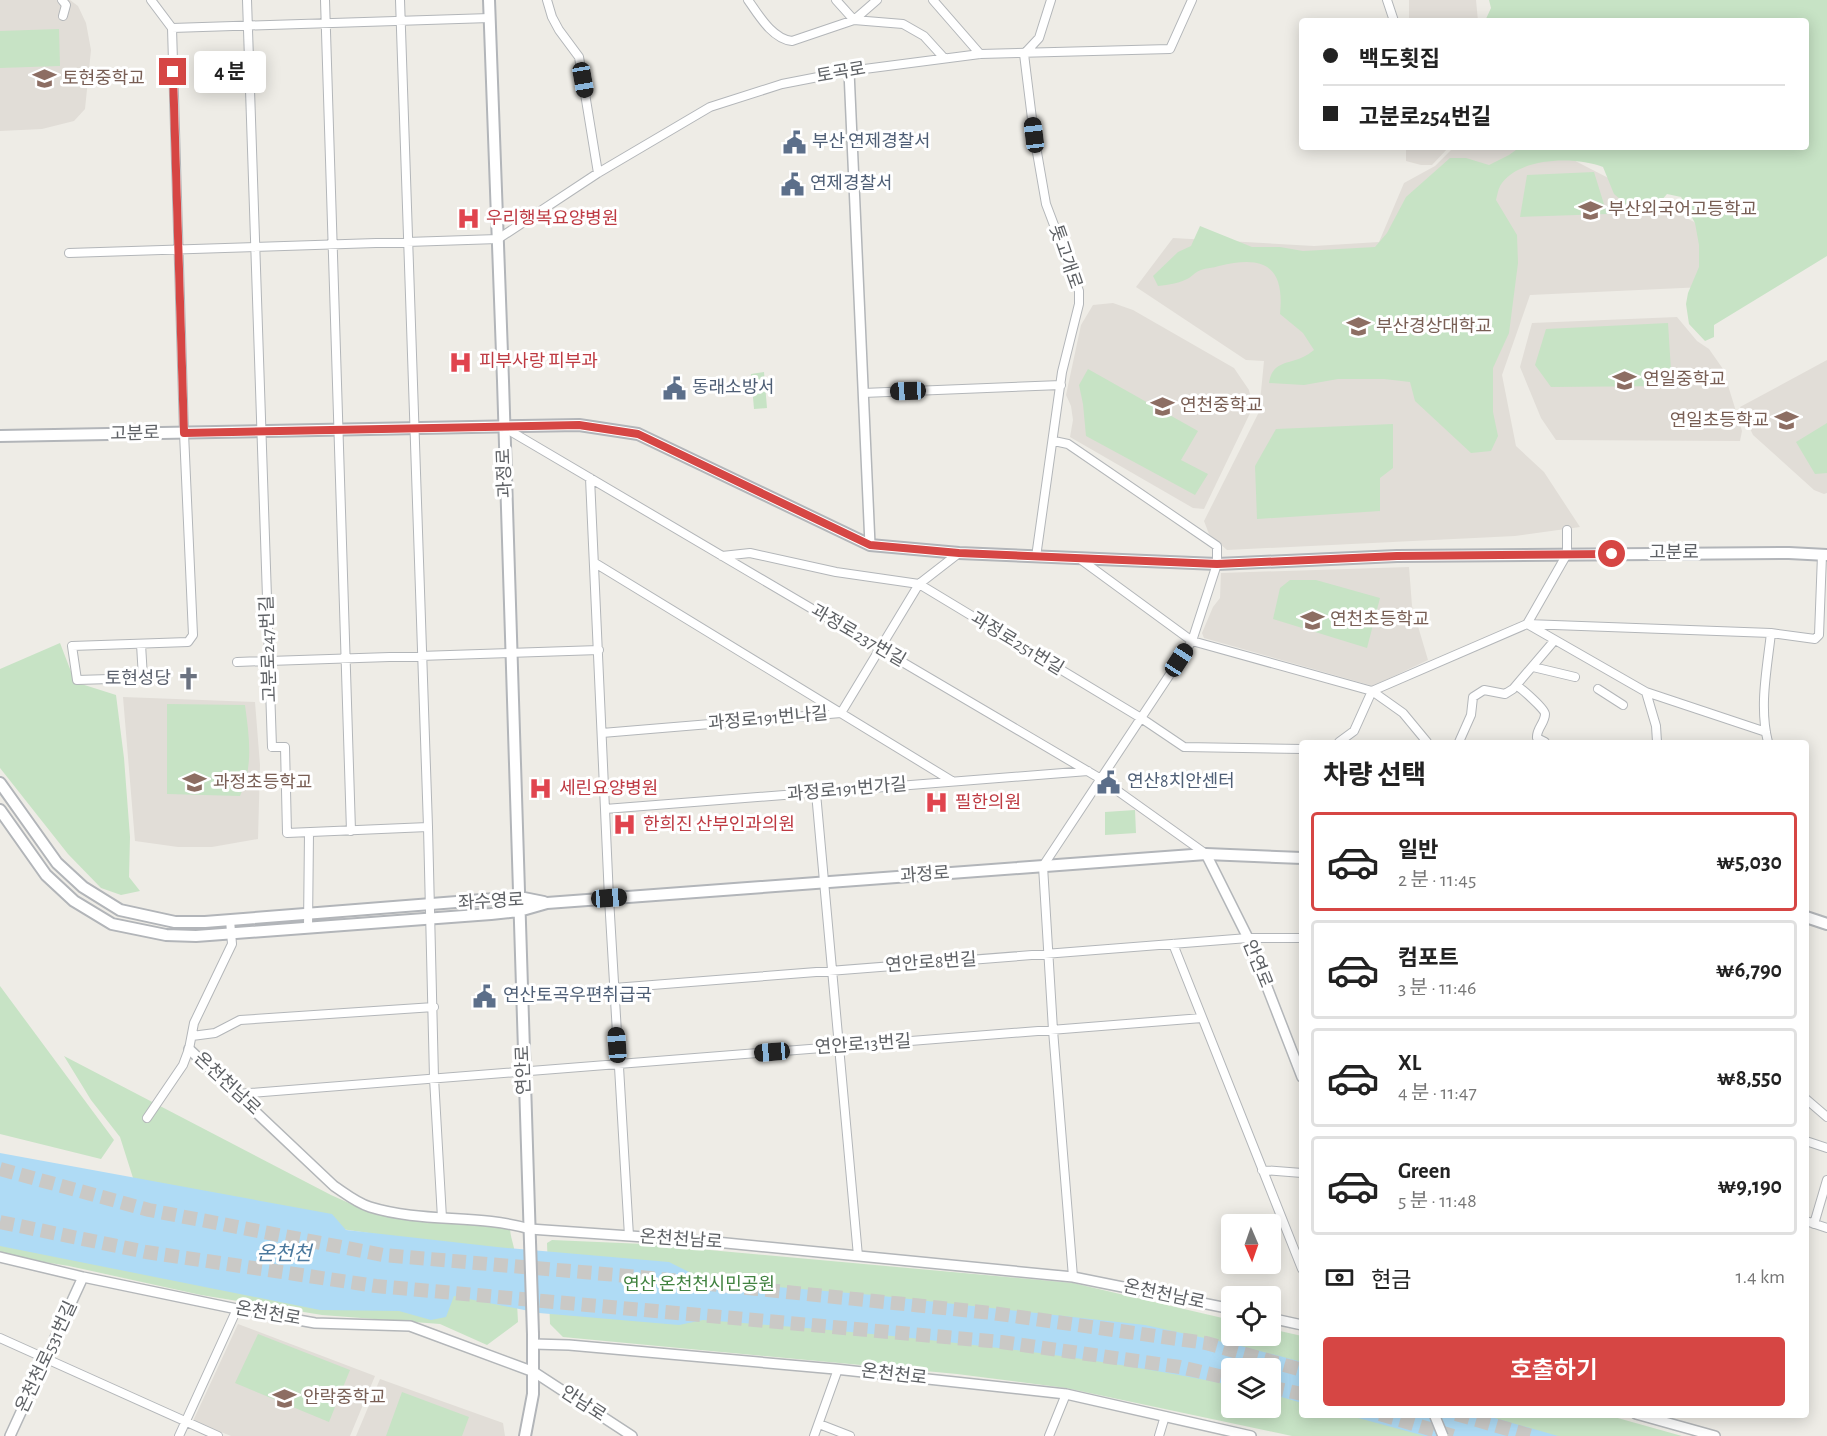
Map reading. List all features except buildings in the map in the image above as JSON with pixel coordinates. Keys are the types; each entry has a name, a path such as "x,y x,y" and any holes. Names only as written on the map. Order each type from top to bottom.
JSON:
{"main road":[{"name":"과정로","path":"489,0 519,911"},
{"name":"고분로","path":"0,436 579,425 638,434 870,545 959,553 1217,564 1397,556 1789,553 1824,555"},
{"name":"좌수영로","path":"0,783 57,863 83,887 120,910 175,922 205,922 430,906 519,897 547,903"},
{"name":"좌수영로","path":"0,810 46,875 75,901 112,924 166,935 196,936 519,911 547,903"},
{"name":"과정로","path":"547,903 1206,854 1299,858"},
{"name":"연안로","path":"519,911 533,1340"},
{"path":"1809,918 1827,924"},
{"path":"525,1436 531,1412 534,1372 533,1340"}],"street":[{"path":"62,0 66,5 63,16"},
{"path":"141,644 143,678 77,680 72,646 188,642 193,635 184,433 172,28 151,0"},
{"name":"고분로247번길","path":"247,0 272,747 285,747 287,833 309,832"},
{"path":"325,0 351,831"},
{"path":"400,0 434,1007 434,1078 442,1218"},
{"path":"547,0 552,17 579,57 598,173"},
{"path":"747,0 784,41 792,41 854,20 878,0"},
{"path":"836,0 854,20 903,24 924,36 944,58"},
{"path":"933,0 980,54"},
{"path":"1024,54 1039,38 1051,0"},
{"name":"토곡로","path":"498,238 598,173 710,107 782,84 849,71 944,58 980,54 1170,48 1192,0"},
{"path":"1387,0 1393,18"},
{"path":"172,28 489,18"},
{"name":"톳고개로","path":"1024,54 1034,135 1046,204 1078,291 1079,304 1061,385 1036,557"},
{"path":"849,71 870,545"},
{"path":"69,253 498,238"},
{"path":"863,393 1061,385"},
{"name":"과정로237번길","path":"504,427 1088,771 1206,854"},
{"path":"1054,441 1068,444 1216,546 1217,564 1192,641 1043,866 1053,1030 1073,1276"},
{"path":"590,478 609,898 629,1236"},
{"path":"1527,624 1567,554 1567,530"},
{"name":"과정로251번길","path":"722,556 750,553 836,572 919,584 1141,718 1184,747 1299,748"},
{"name":"과정로191번나길","path":"602,733 841,712 919,584 959,553"},
{"path":"1342,740 1354,731 1372,691 1527,624 1772,633 1815,639 1819,635 1824,555"},
{"path":"1080,559 1192,641 1372,691 1403,713 1425,740"},
{"path":"595,563 953,782"},
{"path":"1527,624 1646,692 1766,732"},
{"path":"1768,740 1764,697 1772,633"},
{"path":"1460,740 1472,715 1473,697 1484,690 1505,694 1517,686 1554,640"},
{"path":"237,662 599,650"},
{"path":"1533,667 1575,677"},
{"path":"1517,686 1528,693 1544,710 1545,715 1536,734 1536,740"},
{"path":"1598,689 1623,705"},
{"path":"1646,692 1656,726 1657,740"},
{"name":"과정로191번가길","path":"605,809 1088,771"},
{"path":"816,792 837,1047 858,1256"},
{"path":"309,927 309,832 428,827"},
{"name":"안연로","path":"1206,854 1248,938 1299,1069"},
{"path":"147,1118 183,1065 194,1023 232,944 230,920"},
{"name":"연안로8번길","path":"614,988 1248,938 1299,938"},
{"path":"1173,944 1299,1262"},
{"path":"192,1035 214,1033 240,1020 434,1007"},
{"name":"연안로13번길","path":"237,1094 1202,1018"},
{"name":"온천천남로","path":"189,1049 334,1186 369,1207 404,1214 510,1223 530,1229 1073,1276 1221,1308"},
{"path":"1809,1102 1827,1118"},
{"path":"1809,1142 1827,1148"},
{"path":"1262,1170 1299,1173"},
{"path":"1827,1180 1810,1222 1827,1228"},
{"name":"온천천로","path":"0,1257 83,1277 315,1323 410,1326 534,1372"},
{"name":"온천천로531번길","path":"10,1436 83,1277"},
{"path":"180,1436 237,1309"},
{"path":"1281,1320 1299,1324"},
{"path":"0,1338 218,1436"},
{"name":"온천천로","path":"533,1340 838,1369 1066,1394 1251,1436"},
{"path":"814,1436 838,1369"},
{"name":"안남로","path":"534,1372 632,1436"},
{"path":"1049,1436 1066,1394"},
{"path":"1159,1436 1165,1416"},
{"path":"1436,1418 1443,1436"},
{"path":"1650,1418 1715,1436"},
{"path":"819,1424 850,1436"}],"shaded area":[{"name":"토현중학교","path":"0,0 70,0 78,6 86,23 91,50 85,109 74,121 42,129 0,131"},
{"path":"1409,0 1476,0 1478,18 1409,18"},
{"path":"1406,150 1446,150 1432,165 1406,161"},
{"name":"부산경상대학교","path":"1451,150 1554,150 1700,225 1704,287 1530,295 1502,375 1516,446 1544,472 1580,527 1515,536 1227,550 1209,534 1204,521 1259,412 1264,361 1246,360 1136,287 1173,238 1314,246 1379,242 1404,183 1435,166"},
{"name":"연천중학교","path":"1113,303 1133,310 1234,368 1249,390 1253,407 1204,509 1193,508 1070,437 1073,420 1071,406 1066,395 1081,325 1093,305"},
{"name":"연일중학교","path":"1677,317 1697,341 1709,349 1723,369 1742,431 1740,441 1556,440 1541,418 1520,367 1532,323"},
{"name":"연일초등학교","path":"1827,360 1827,493 1824,494 1814,490 1753,435 1740,407"},
{"name":"연천초등학교","path":"1409,567 1412,606 1428,660 1373,686 1204,638 1202,633 1213,607 1220,598 1221,573"},
{"name":"과정초등학교","path":"123,697 255,702 260,765 258,839 212,847 178,847 135,841"},
{"name":"안락중학교","path":"238,1324 375,1376 350,1436 231,1436 193,1421"},
{"path":"380,1379 503,1423 505,1436 356,1436"}],"green space":[{"path":"1489,0 1827,0 1827,256 1714,325 1714,337 1705,341 1689,324 1686,304 1699,267 1699,245 1695,223 1681,197 1667,194 1654,209 1635,212 1614,194 1603,167 1591,163 1563,161 1533,164 1519,169 1508,176 1500,186 1496,200 1517,235 1518,263 1509,333 1493,368 1493,412 1498,436 1491,451 1471,453 1415,401 1410,382 1384,379 1338,379 1304,385 1269,383 1277,367 1314,350 1303,333 1280,314 1279,284 1268,268 1259,263 1234,263 1203,269 1182,281 1158,286 1153,276 1178,252 1191,246 1200,226 1252,247 1280,247 1303,251 1375,247 1387,233 1406,197 1450,158 1466,158 1489,165 1516,150 1809,150 1809,18 1486,18 1491,8"},
{"path":"59,29 60,66 0,68 0,31"},
{"path":"1594,172 1607,214 1520,217 1527,175"},
{"path":"1668,323 1672,386 1551,387 1535,365 1546,329"},
{"path":"1088,369 1198,431 1181,460 1208,474 1195,495 1086,436 1079,385"},
{"path":"764,372 767,408 754,409 751,374"},
{"path":"1827,423 1827,473 1815,474 1796,442"},
{"path":"1393,424 1393,468 1380,478 1380,511 1257,519 1255,466 1276,429"},
{"path":"1290,580 1316,580 1380,598 1367,648 1273,619 1280,588"},
{"path":"60,643 75,682 116,695 130,837 129,877 140,891 121,895 101,888 68,854 0,768 0,669"},
{"path":"167,704 245,705 249,762 240,796 167,794"},
{"path":"1135,810 1136,833 1105,835 1105,812"},
{"path":"0,986 114,1140 101,1159 0,1134"},
{"path":"64,1056 331,1195 369,1212 510,1227 515,1254 140,1200 120,1137 91,1100"},
{"path":"0,1235 452,1290 517,1303 518,1322 487,1345 440,1324 322,1315 201,1295 69,1266 0,1255"},
{"name":"연산 온천천시민공원","path":"552,1240 644,1244 1073,1283 1221,1318 1221,1346 1281,1346 1281,1331 1299,1335 1299,1418 1424,1418 1432,1436 1292,1436 1066,1388 957,1374 563,1337 550,1324 547,1243"},
{"path":"258,1334 350,1370 329,1422 235,1383"},
{"path":"402,1392 469,1417 462,1436 386,1436"},
{"path":"1452,1418 1618,1418 1682,1436 1459,1436"}],"water":[{"name":"온천천","path":"0,1153 332,1214 346,1230 497,1247 669,1262 707,1281 873,1295 1145,1325 1221,1342 1221,1346 1241,1346 1299,1361 1299,1402 1281,1397 1281,1358 1221,1358 1221,1383 1100,1362 968,1344 703,1320 679,1325 539,1313 454,1296 446,1317 431,1320 399,1311 320,1310 0,1246"},
{"path":"1358,1418 1495,1418 1558,1436 1425,1436"}],"tunnel":[{"path":"0,1169 149,1210 383,1255 640,1277 992,1313 1206,1343 1299,1369"},
{"path":"0,1222 146,1252 376,1286 1001,1342 1180,1367 1221,1376"},
{"path":"1281,1389 1299,1393"},
{"path":"1393,1418 1453,1436"},
{"path":"1470,1418 1532,1436"}],"place":[{"name":"토현중학교","path":"44,79"},
{"name":"부산 연제경찰서","path":"794,142"},
{"name":"연제경찰서","path":"792,184"},
{"name":"부산외국어고등학교","path":"1590,210"},
{"name":"우리행복요양병원","path":"468,219"},
{"name":"부산경상대학교","path":"1358,327"},
{"name":"피부사랑 피부과","path":"461,362"},
{"name":"연일중학교","path":"1625,380"},
{"name":"동래소방서","path":"674,388"},
{"name":"연천중학교","path":"1162,406"},
{"name":"연일초등학교","path":"1787,421"},
{"name":"연천초등학교","path":"1312,620"},
{"name":"토현성당","path":"189,679"},
{"name":"연산8치안센터","path":"1109,782"},
{"name":"과정초등학교","path":"195,783"},
{"name":"세린요양병원","path":"541,789"},
{"name":"필한의원","path":"937,803"},
{"name":"한희진 산부인과의원","path":"625,825"},
{"name":"연산토곡우편취급국","path":"485,996"},
{"name":"안락중학교","path":"285,1398"}],"route":[{"path":"173,72 184,433 579,425 638,434 870,545 959,553 1217,564 1397,556 1612,554"}]}
